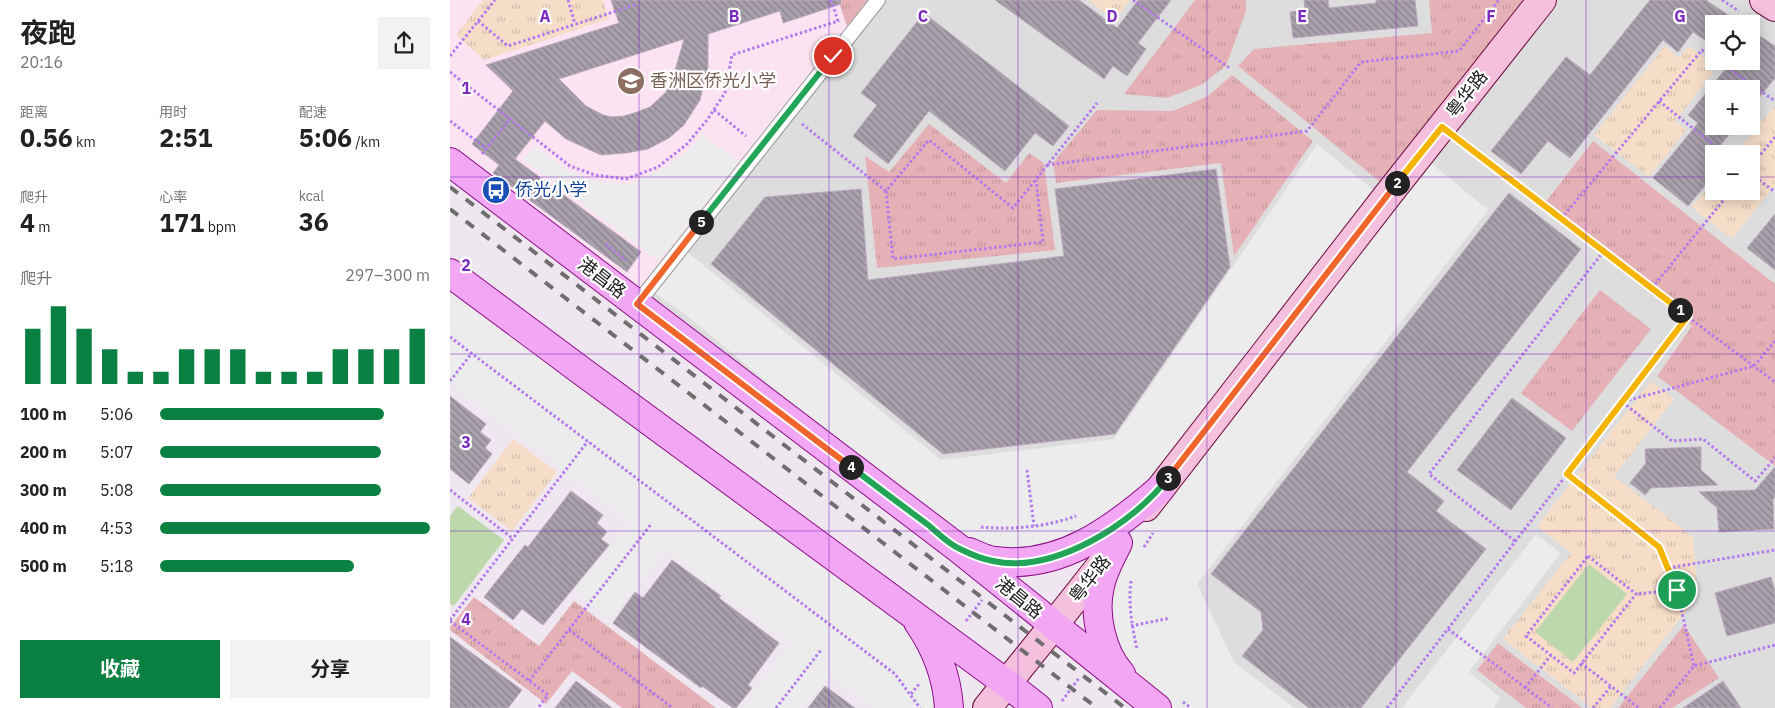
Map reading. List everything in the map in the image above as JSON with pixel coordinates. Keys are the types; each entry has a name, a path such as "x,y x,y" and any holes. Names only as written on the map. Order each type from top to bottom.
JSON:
{"main road":[{"name":"粤华路","path":"986,708 1053,626 1130,547 1160,489 1452,134 1542,0"},
{"path":"1764,0 1775,7"},
{"name":"港昌路","path":"458,168 958,548 1147,700"},
{"path":"450,273 1006,682 1038,708"},
{"path":"958,548 992,561 1011,562 1028,562 1067,552 1083,546 1113,528 1160,489"},
{"path":"1130,547 1100,586 1097,608 1101,632 1107,651 1118,670 1147,700"},
{"path":"909,611 927,635 939,659 946,680 949,708"}],"lane":[{"path":"637,304 878,0"}],"path":[{"path":"450,56 494,0"},
{"path":"568,0 576,24"},
{"path":"450,72 570,166 595,175 626,179 658,167 687,144 725,93 732,55 838,21 831,0"},
{"path":"1133,0 1231,69"},
{"path":"1047,165 1307,131 1361,62 1459,51 1499,0"},
{"path":"478,21 508,46 635,4"},
{"path":"1561,219 1702,50 1705,52"},
{"path":"1731,70 1775,101"},
{"path":"1659,101 1714,145"},
{"path":"886,191 929,140 1013,208 1097,103"},
{"path":"714,110 760,147"},
{"path":"788,112 886,191 893,259 1043,242 1036,179"},
{"path":"458,168 486,149 510,119"},
{"path":"450,122 486,149"},
{"path":"1452,134 1468,134"},
{"path":"1452,134 1775,382"},
{"path":"1760,155 1775,137"},
{"path":"1760,181 1775,192"},
{"path":"1652,288 1724,200"},
{"path":"1515,542 1429,474 1604,252"},
{"path":"1387,708 1688,316"},
{"path":"450,337 895,674 920,708"},
{"path":"1622,402 1754,366 1775,341"},
{"path":"450,381 472,353"},
{"path":"1622,402 1672,441 1704,439 1755,482 1775,458"},
{"path":"538,708 548,695 450,620 588,441"},
{"path":"1027,470 1034,526"},
{"path":"1567,474 1659,547 1677,590 1694,666"},
{"path":"450,490 512,538"},
{"path":"976,527 999,529 1034,526 1065,520 1079,515"},
{"path":"529,681 652,523"},
{"path":"1130,547 1158,526"},
{"path":"1668,568 1775,550"},
{"path":"1636,594 1574,673 1526,636 1588,556 1636,594 1677,590"},
{"path":"1133,574 1129,600 1132,626 1139,654"},
{"path":"1101,632 1170,618"},
{"path":"1448,629 1552,708"},
{"path":"569,630 673,708"},
{"path":"1660,708 1694,666 1775,645"},
{"path":"776,708 821,650"},
{"path":"1525,688 1551,655"},
{"path":"1581,663 1639,708"},
{"path":"1593,708 1611,686"}],"shaded area":[{"name":"香洲区侨光小学","path":"450,0 877,0 637,304 450,163"},
{"path":"878,0 1762,0 1775,9 1775,708 1159,708 1119,543 1369,220 1010,561 637,304"},
{"path":"701,134 739,161 659,261 524,160 535,145 566,170 598,182 628,184 663,168 691,148"},
{"path":"1317,144 1381,196 1122,515 1032,556 959,542 686,315 653,292 685,250 941,460 1114,439"},
{"path":"1425,158 1488,210 1197,584 1234,662 1294,708 1166,708 1113,648 1106,584 1122,545"},
{"path":"450,280 907,619 943,708 873,708 830,675 803,708 742,708 790,643 666,549 610,619 576,592 631,522 450,383"},
{"path":"458,506 504,540 454,606 450,604 450,516"},
{"path":"1536,534 1561,553 1469,672 1501,698 1493,708 1402,708"},
{"path":"1589,564 1627,594 1573,662 1535,632"}],"green space":[{"path":"483,0 603,0 609,19 484,60 456,35"},
{"path":"838,0 868,0 847,26"},
{"path":"1088,0 1130,0 1115,20"},
{"path":"1195,0 1246,0 1246,11 1226,66 1201,85 1167,98 1124,94"},
{"path":"1429,0 1533,0 1385,186 1238,66 1254,49 1432,33"},
{"path":"1665,46 1679,58 1689,46 1705,59 1705,70 1715,70 1707,80 1705,80 1705,83 1675,121 1686,130 1649,177 1594,135"},
{"path":"1232,75 1313,141 1234,256 1221,163 1056,183 1053,163 1097,110 1173,111 1208,96"},
{"path":"1774,106 1775,185 1732,239 1692,207 1705,191 1705,200 1760,200 1760,145 1742,145 1750,135 1760,135 1760,123"},
{"path":"929,124 1006,183 1029,153 1044,163 1055,250 877,268 865,156 889,172"},
{"path":"1593,141 1775,284 1775,466 1657,376 1692,326 1541,208"},
{"path":"1600,290 1651,329 1572,431 1521,393"},
{"path":"1651,381 1674,399 1614,476 1693,537 1698,596 1610,708 1592,708 1503,639 1571,553 1537,526"},
{"path":"513,439 557,472 512,531 468,498"},
{"path":"474,597 539,646 574,601 716,708 622,708 572,671 546,704 450,630 450,627"},
{"path":"1684,625 1719,678 1672,708 1618,708"},
{"path":"1498,643 1582,708 1526,708 1477,670"}],"building":[{"path":"611,0 841,0 841,4 783,23 780,11 708,34 708,67 700,100 684,125 669,138 648,149 601,155 566,139 545,121 515,159 641,252 627,272 493,173 499,165 472,144 513,91 486,65 619,23","holes":["684,39 672,81 666,92 650,107 624,116 612,117 603,115 586,106 559,79"]},
{"path":"995,0 1079,0 1117,28 1138,0 1171,0 1138,43 1146,49 1127,76 1113,66 1104,79"},
{"path":"1304,0 1328,0 1329,8 1376,3 1376,0 1415,0 1418,26 1293,38 1290,12 1305,10"},
{"path":"1650,0 1706,0 1728,15 1705,15 1705,40 1693,32 1678,52 1663,40 1570,158 1548,141 1521,174 1491,151 1566,57 1590,75"},
{"path":"924,13 1069,126 1053,146 1035,133 1005,171 929,111 888,164 853,136 877,105 861,93"},
{"path":"1760,36 1775,46 1775,78 1760,96 1760,80 1717,80 1725,70 1760,70"},
{"path":"1705,94 1705,135 1729,135 1721,145 1705,145 1705,186 1688,206 1653,178 1698,123 1688,115"},
{"path":"1216,169 1230,267 1115,434 943,454 711,264 765,197 861,189 868,280 1064,256 1055,189"},
{"path":"1509,193 1581,249 1407,472 1444,501 1436,511 1486,549 1361,708 1309,708 1242,656 1263,630 1261,612 1211,574"},
{"path":"1775,214 1775,270 1747,248"},
{"path":"450,396 486,424 480,432 491,440 485,448 492,454 469,484 450,469"},
{"path":"1512,398 1566,438 1511,510 1457,470"},
{"path":"1701,447 1701,470 1718,485 1651,488 1645,495 1630,483 1646,463 1645,449"},
{"path":"1775,467 1774,529 1719,532 1717,508 1699,492 1755,490"},
{"path":"571,491 603,515 597,523 607,532 601,539 609,545 543,625 522,609 513,620 484,597 525,545 528,547"},
{"path":"672,560 721,596 719,598 779,643 748,685 752,688 736,708 733,708 702,686 701,688 613,623 635,592 643,598"},
{"path":"1771,577 1775,591 1775,623 1727,636 1715,593"},
{"path":"450,637 522,690 508,708 450,708"},
{"path":"576,681 612,708 555,708"},
{"path":"1723,681 1741,708 1683,708"},
{"path":"825,686 855,708 808,708"}],"railway":[{"path":"450,187 1125,708"},
{"path":"450,209 1097,708"}],"place":[{"name":"香洲区侨光小学","path":"631,81"},
{"name":"侨光小学","path":"496,190"}],"route":[{"path":"833,56 637,304 958,548 992,561 1028,562 1048,558 1083,546 1113,528 1160,489 1442,127 1688,316 1567,474 1659,547 1677,590"}]}
